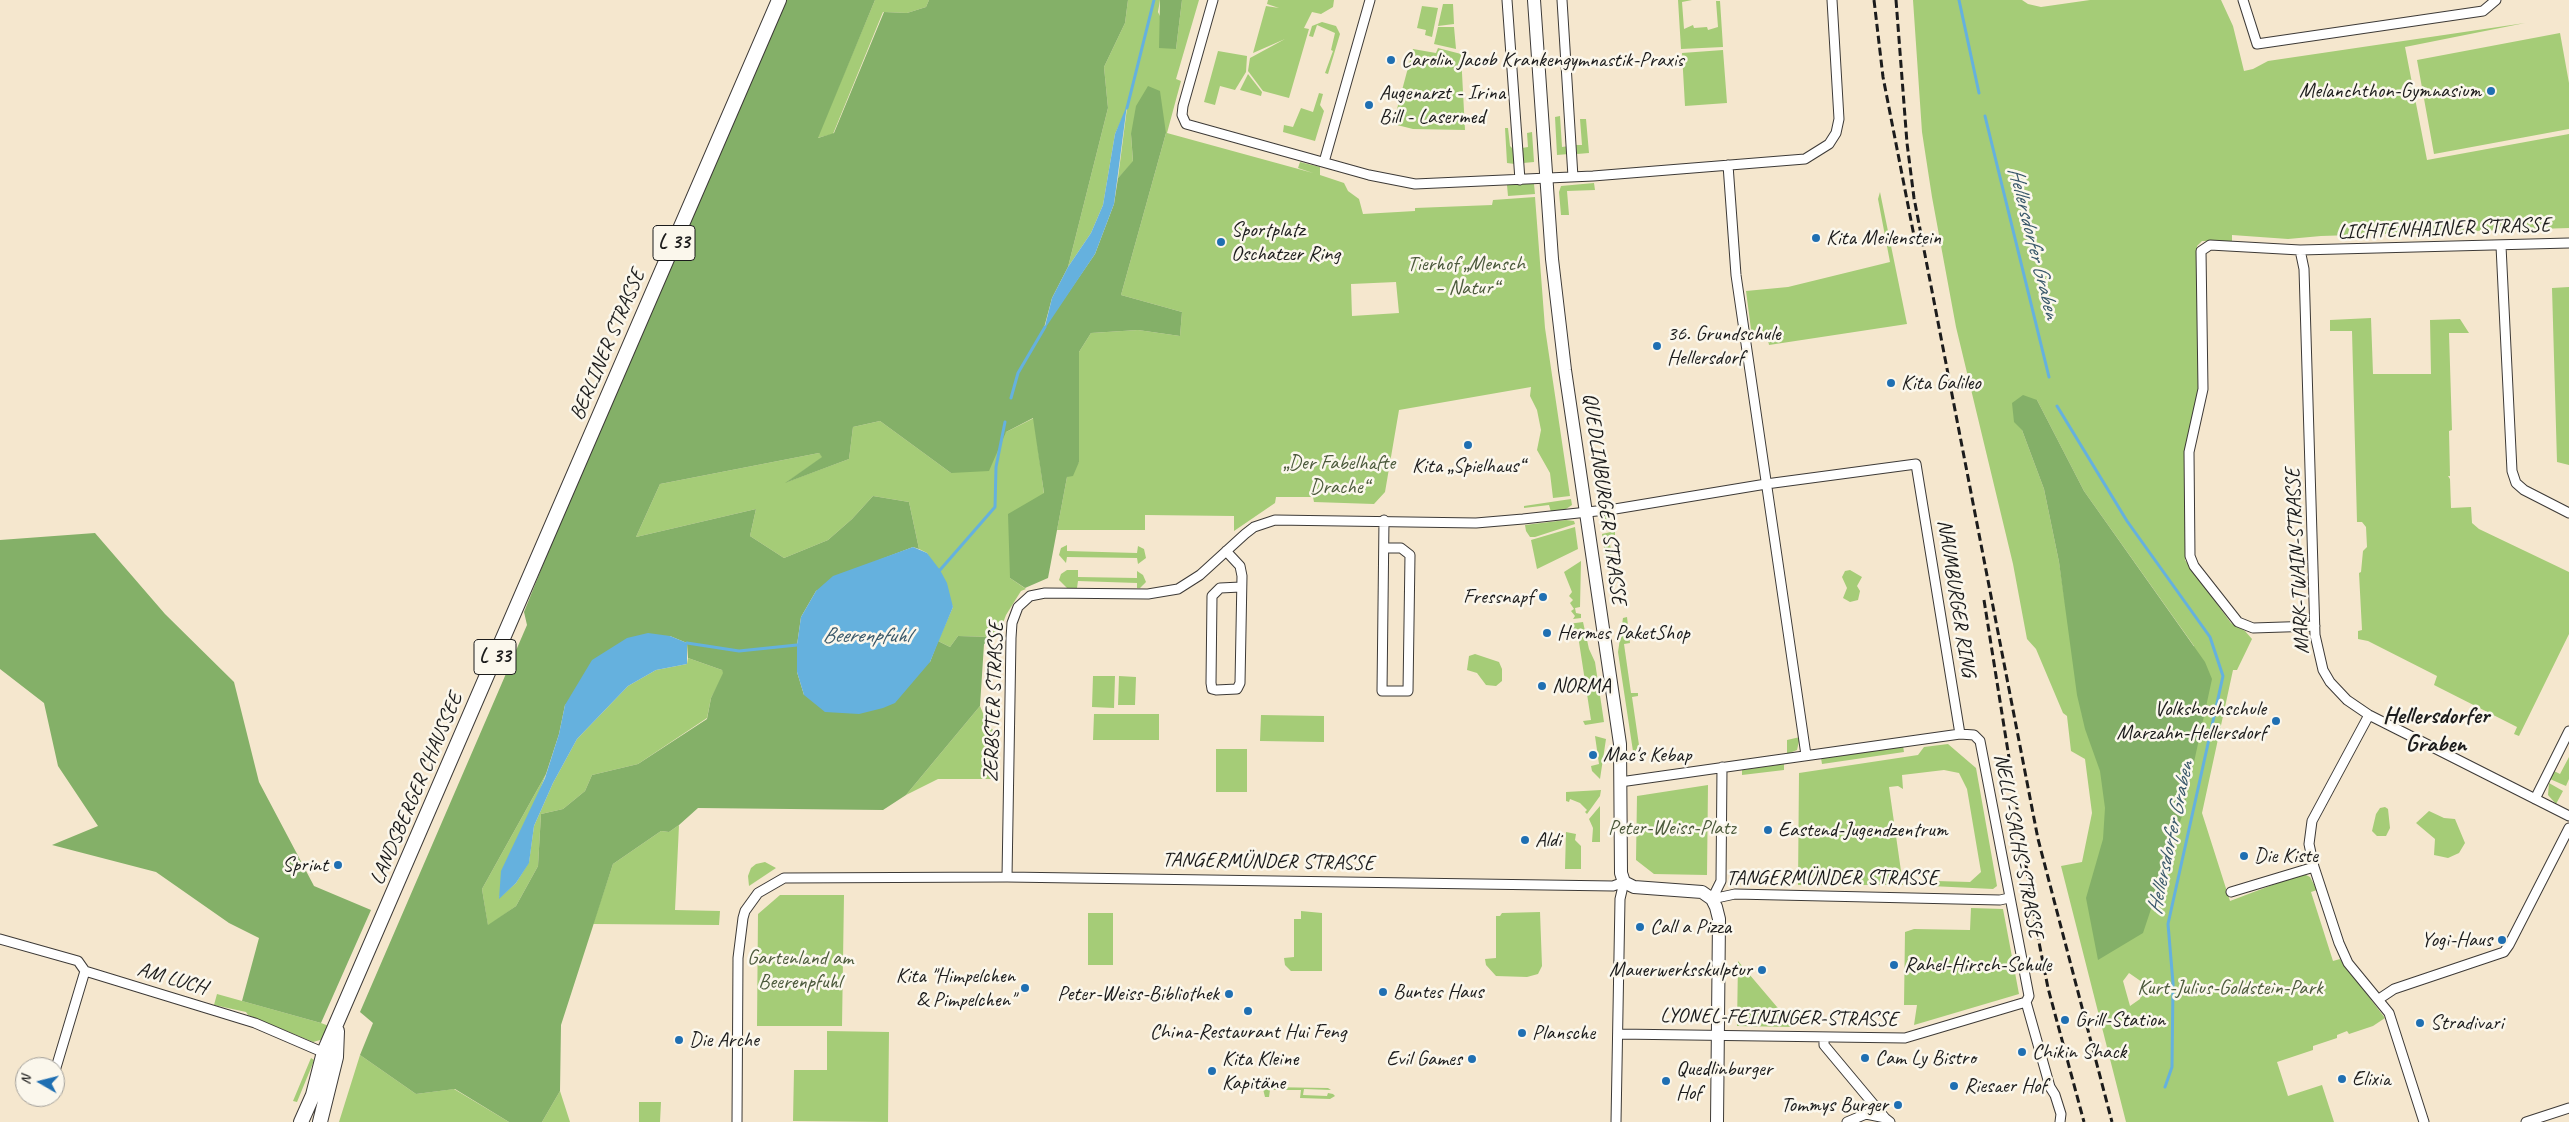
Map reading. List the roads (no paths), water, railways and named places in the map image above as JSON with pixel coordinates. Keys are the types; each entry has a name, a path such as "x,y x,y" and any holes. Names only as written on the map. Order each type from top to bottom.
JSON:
{"main road":[{"name":"BERLINER STRASSE","path":"569,485 779,0"},
{"name":"LANDSBERGER CHAUSSEE","path":"320,1122 330,1055 337,1026 569,485"},
{"name":"LANDSBERGER CHAUSSEE","path":"301,1122 330,1055"}],"street":[{"path":"1213,0 1183,106 1182,115 1186,124 1389,180 1416,184 1573,177 1805,159 1822,151 1833,139 1839,120 1832,0"},
{"path":"1324,162 1370,0"},
{"path":"1508,0 1520,180"},
{"name":"QUEDLINBURGER STRASSE","path":"1534,0 1552,259 1620,744 1620,863 1624,882 1620,899 1616,1122"},
{"path":"1562,0 1573,177"},
{"path":"2243,0 2257,44 2483,11 2496,0"},
{"path":"1728,165 1736,274 1806,756"},
{"name":"LICHTENHAINER STRASSE","path":"2315,626 2253,628 2238,622 2194,566 2190,549 2189,452 2203,389 2201,251 2210,245 2320,250 2569,243"},
{"path":"2501,246 2512,470 2516,483 2524,490 2569,513"},
{"name":"MARK-TWAIN-STRASSE","path":"2300,250 2304,269 2315,626 2319,658 2330,682 2347,700 2369,714 2569,816"},
{"name":"NAUMBURGER RING","path":"1586,512 1766,484 1916,464 1960,734"},
{"name":"ZERBSTER STRASSE","path":"1007,878 1012,623 1018,607 1030,596 1045,593 1148,594 1169,592 1178,589 1200,575 1254,527 1276,520 1384,520 1476,523 1586,512"},
{"path":"1384,520 1382,690 1408,691 1410,555 1401,548 1384,548"},
{"path":"1226,550 1240,566 1241,587 1240,683 1237,689 1233,690 1212,689 1212,596 1220,588 1241,587"},
{"path":"2369,714 2312,821 2310,844 2314,867 2345,957 2389,1013 2424,1122"},
{"path":"2535,799 2569,731"},
{"path":"1620,782 1960,734"},
{"name":"NELLY-SACHS-STRASSE","path":"1960,734 1974,735 1980,741 2029,996 2026,1002 2050,1087 2055,1095 2061,1114 2060,1122"},
{"path":"1717,1122 1719,919 1712,899 1721,881 1722,767"},
{"path":"2379,999 2394,989 2499,956 2504,952 2510,945 2569,828"},
{"path":"2231,892 2314,867"},
{"name":"TANGERMÜNDER STRASSE","path":"737,1122 739,939 745,911 758,893 784,878 1007,878 1613,886 1624,882 1641,889 1702,892 1712,899 1729,894 2009,898"},
{"name":"AM LUCH","path":"0,939 78,961 85,971 254,1022 330,1055"},
{"path":"59,1057 85,971"},
{"name":"LYONEL-FEININGER-STRASSE","path":"1618,1034 1905,1038 2026,1002"},
{"path":"1824,1037 1824,1045 1887,1120"},
{"path":"2526,1122 2569,1108"},
{"path":"1847,1122 1856,1116 1866,1114 1887,1120"}],"water":[{"path":"1127,105 1114,204 1095,254 1044,330 1052,298 1068,267 1091,233 1103,205 1115,134"},
{"name":"Beerenpfuhl","path":"913,547 927,553 940,570 947,583 953,607 930,662 895,703 859,714 825,712 804,695 797,672 797,645 801,617 816,591 833,576"},
{"path":"648,633 670,636 687,643 687,664 656,670 628,686 577,739 553,783 534,826 529,863 516,883 499,899 501,871 545,778 559,734 565,705 592,660 627,638"}],"waterway":[{"path":"1127,108 1154,0"},
{"name":"Hellersdorfer Graben","path":"1959,0 1979,93"},
{"name":"Hellersdorfer Graben","path":"1985,116 2049,377"},
{"path":"1011,398 1018,373 1045,327"},
{"name":"Hellersdorfer Graben","path":"2057,406 2127,521 2210,637 2223,676 2168,924 2173,983 2172,1067 2165,1087"},
{"path":"940,570 995,507 996,467 1005,422"},
{"path":"687,643 739,651 797,645"}],"railway":[{"path":"1874,0 1883,77 1915,241"},
{"path":"1896,0 1907,143 1914,198 2038,839 2112,1122"},
{"path":"1984,600 2035,922 2048,988 2084,1122"}],"place":[{"name":"Carolin Jacob Krankengymnastik-Praxis","path":"1391,60"},
{"name":"Melanchthon-Gymnasium","path":"2491,91"},
{"name":"Augenarzt - Irina Bill - Lasermed","path":"1369,105"},
{"name":"Kita Meilenstein","path":"1816,238"},
{"name":"Sportplatz Oschatzer Ring","path":"1221,242"},
{"name":"36. Grundschule Hellersdorf","path":"1657,346"},
{"name":"Kita Galileo","path":"1891,383"},
{"name":"Kita „Spielhaus“","path":"1468,445"},
{"name":"Fressnapf","path":"1543,597"},
{"name":"Hermes PaketShop","path":"1547,633"},
{"name":"NORMA","path":"1542,686"},
{"name":"Volkshochschule Marzahn-Hellersdorf","path":"2276,721"},
{"name":"Mac's Kebap","path":"1593,755"},
{"name":"Eastend-Jugendzentrum","path":"1768,830"},
{"name":"Aldi","path":"1525,840"},
{"name":"Die Kiste","path":"2244,856"},
{"name":"Sprint","path":"338,865"},
{"name":"Call a Pizza","path":"1640,927"},
{"name":"Yogi-Haus","path":"2502,940"},
{"name":"Rahel-Hirsch-Schule","path":"1894,965"},
{"name":"Mauerwerksskulptur","path":"1762,970"},
{"name":"Kita \"Himpelchen & Pimpelchen\"","path":"1025,988"},
{"name":"Buntes Haus","path":"1383,992"},
{"name":"Peter-Weiss-Bibliothek","path":"1229,994"},
{"name":"China-Restaurant Hui Feng","path":"1248,1011"},
{"name":"Grill-Station","path":"2065,1020"},
{"name":"Stradivari","path":"2420,1023"},
{"name":"Plansche","path":"1522,1033"},
{"name":"Die Arche","path":"679,1040"},
{"name":"Chikin Shack","path":"2022,1052"},
{"name":"Cam Ly Bistro","path":"1865,1058"},
{"name":"Evil Games","path":"1472,1059"},
{"name":"Kita Kleine Kapitäne","path":"1212,1071"},
{"name":"Elixia","path":"2342,1079"},
{"name":"Quedlinburger Hof","path":"1666,1081"},
{"name":"Riesaer Hof","path":"1954,1086"},
{"name":"Tommys Burger","path":"1898,1105"}],"district":[{"name":"Hellersdorfer Graben","path":"2436,731"}],"park label":[{"name":"Tierhof „Mensch – Natur“","path":"1466,276"},
{"name":"„Der Fabelhafte Drache“","path":"1339,475"},
{"name":"Peter-Weiss-Platz","path":"1672,828"},
{"name":"Gartenland am Beerenpfuhl","path":"800,970"},
{"name":"Kurt-Julius-Goldstein-Park","path":"2230,988"}]}
